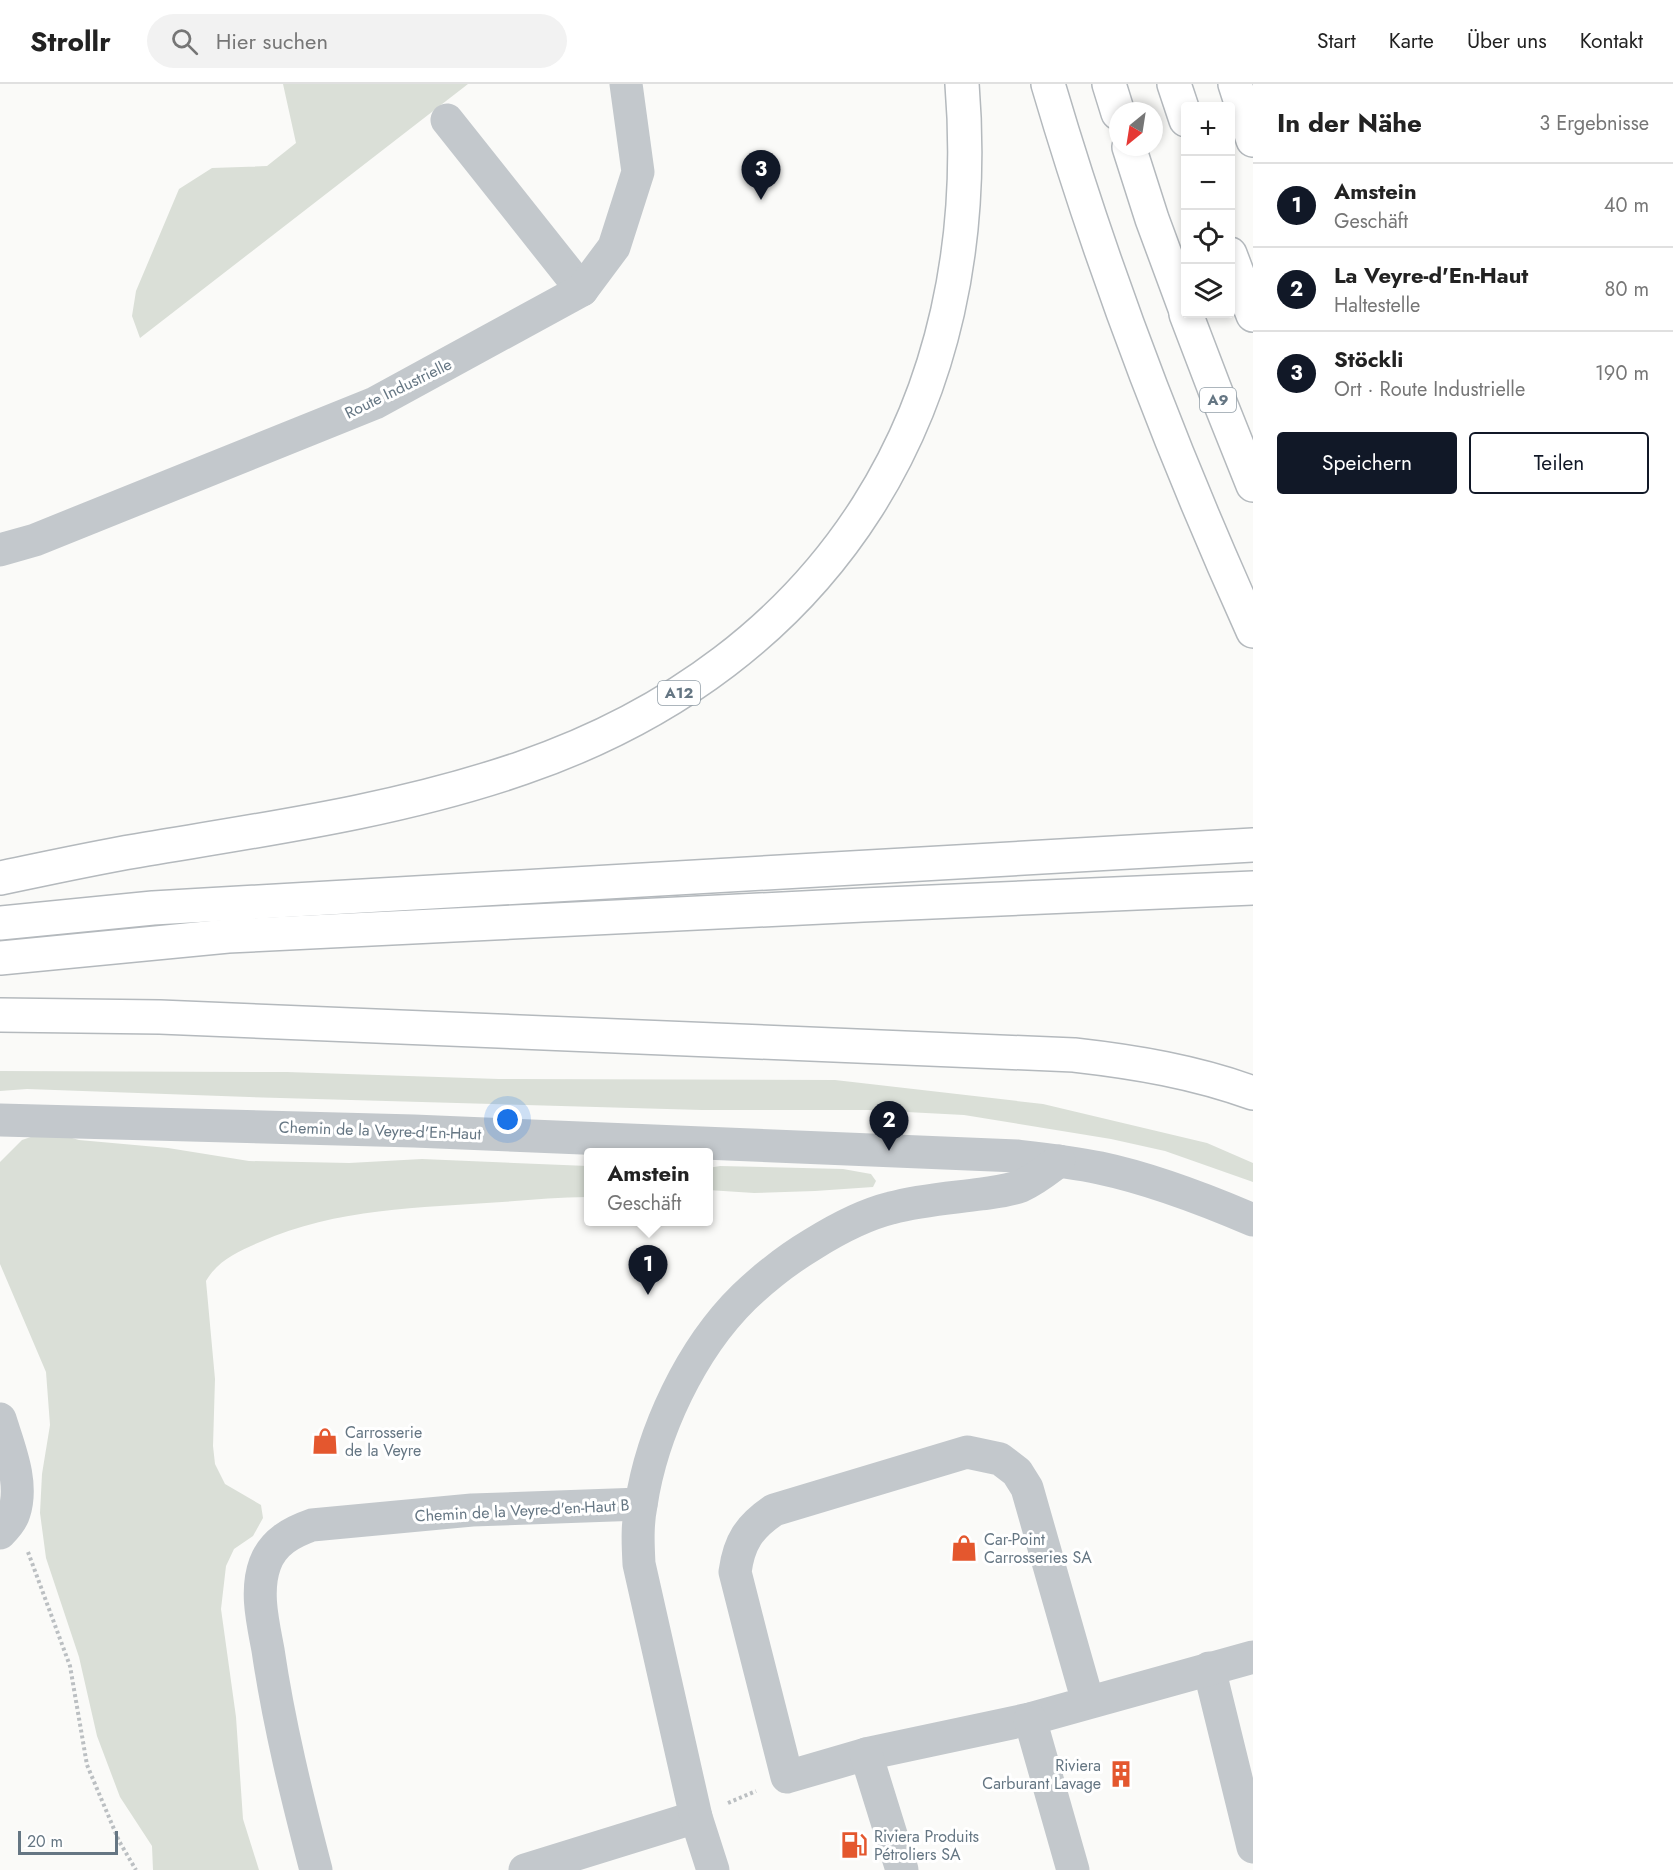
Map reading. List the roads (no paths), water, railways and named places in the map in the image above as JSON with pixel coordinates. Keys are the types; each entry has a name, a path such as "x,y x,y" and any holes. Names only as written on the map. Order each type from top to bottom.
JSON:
{"highway":[{"name":"A12","path":"0,878 387,807 523,768 606,734 647,712 705,676 758,635 821,571 850,534 895,459 931,374 943,331 959,244 965,154 962,84"},
{"path":"1048,84 1077,178 1128,327 1188,479 1253,632"},
{"path":"1109,84 1115,102"},
{"path":"1174,84 1181,107"},
{"path":"1235,84 1253,140"},
{"name":"A9","path":"1132,156 1181,298"},
{"path":"1234,264 1253,315"},
{"name":"A9","path":"1188,318 1253,485"},
{"path":"0,923 177,906 1253,845"},
{"path":"0,958 228,936 1253,888"},
{"path":"0,1015 160,1017 1039,1053 1153,1065 1216,1080 1253,1093"}],"street":[{"name":"Route Industrielle","path":"0,550 34,540 375,403 582,290 614,247 638,172 626,84"},
{"path":"447,120 582,290"},
{"name":"Chemin de la Veyre-d'En-Haut","path":"0,1120 437,1132 1017,1156 1101,1168 1159,1184 1253,1220"},
{"name":"Chemin de la Veyre-d'en-Haut B","path":"713,1870 696,1817 639,1564 638,1533 641,1504 663,1426 680,1386 720,1325 743,1298 801,1252 861,1218 891,1208 1020,1186 1059,1161"},
{"path":"0,1419 5,1456 14,1466 16,1493 7,1524"},
{"path":"1088,1702 1027,1488 1017,1472 1000,1459 967,1452 774,1510 757,1521 738,1552 735,1572 787,1777 866,1754 1030,1719 1253,1656"},
{"name":"Chemin de la Veyre-d'en-Haut B","path":"316,1870 290,1771 273,1687 261,1609 261,1586 265,1564 274,1547 291,1532 312,1525 472,1510 641,1504"},
{"path":"1209,1668 1253,1848"},
{"path":"1030,1719 1073,1870"},
{"path":"866,1754 902,1870"},
{"path":"525,1870 696,1817"}],"place":[{"name":"Stöckli","path":"761,200"},
{"name":"La Veyre-d'En-Haut","path":"889,1151"},
{"name":"Amstein","path":"648,1295"},
{"name":"Carrosserie de la Veyre","path":"325,1441"},
{"name":"Car-Point Carrosseries SA","path":"964,1548"},
{"name":"Riviera Carburant Lavage","path":"1121,1774"},
{"name":"Riviera Produits Pétroliers SA","path":"854,1845"}]}
